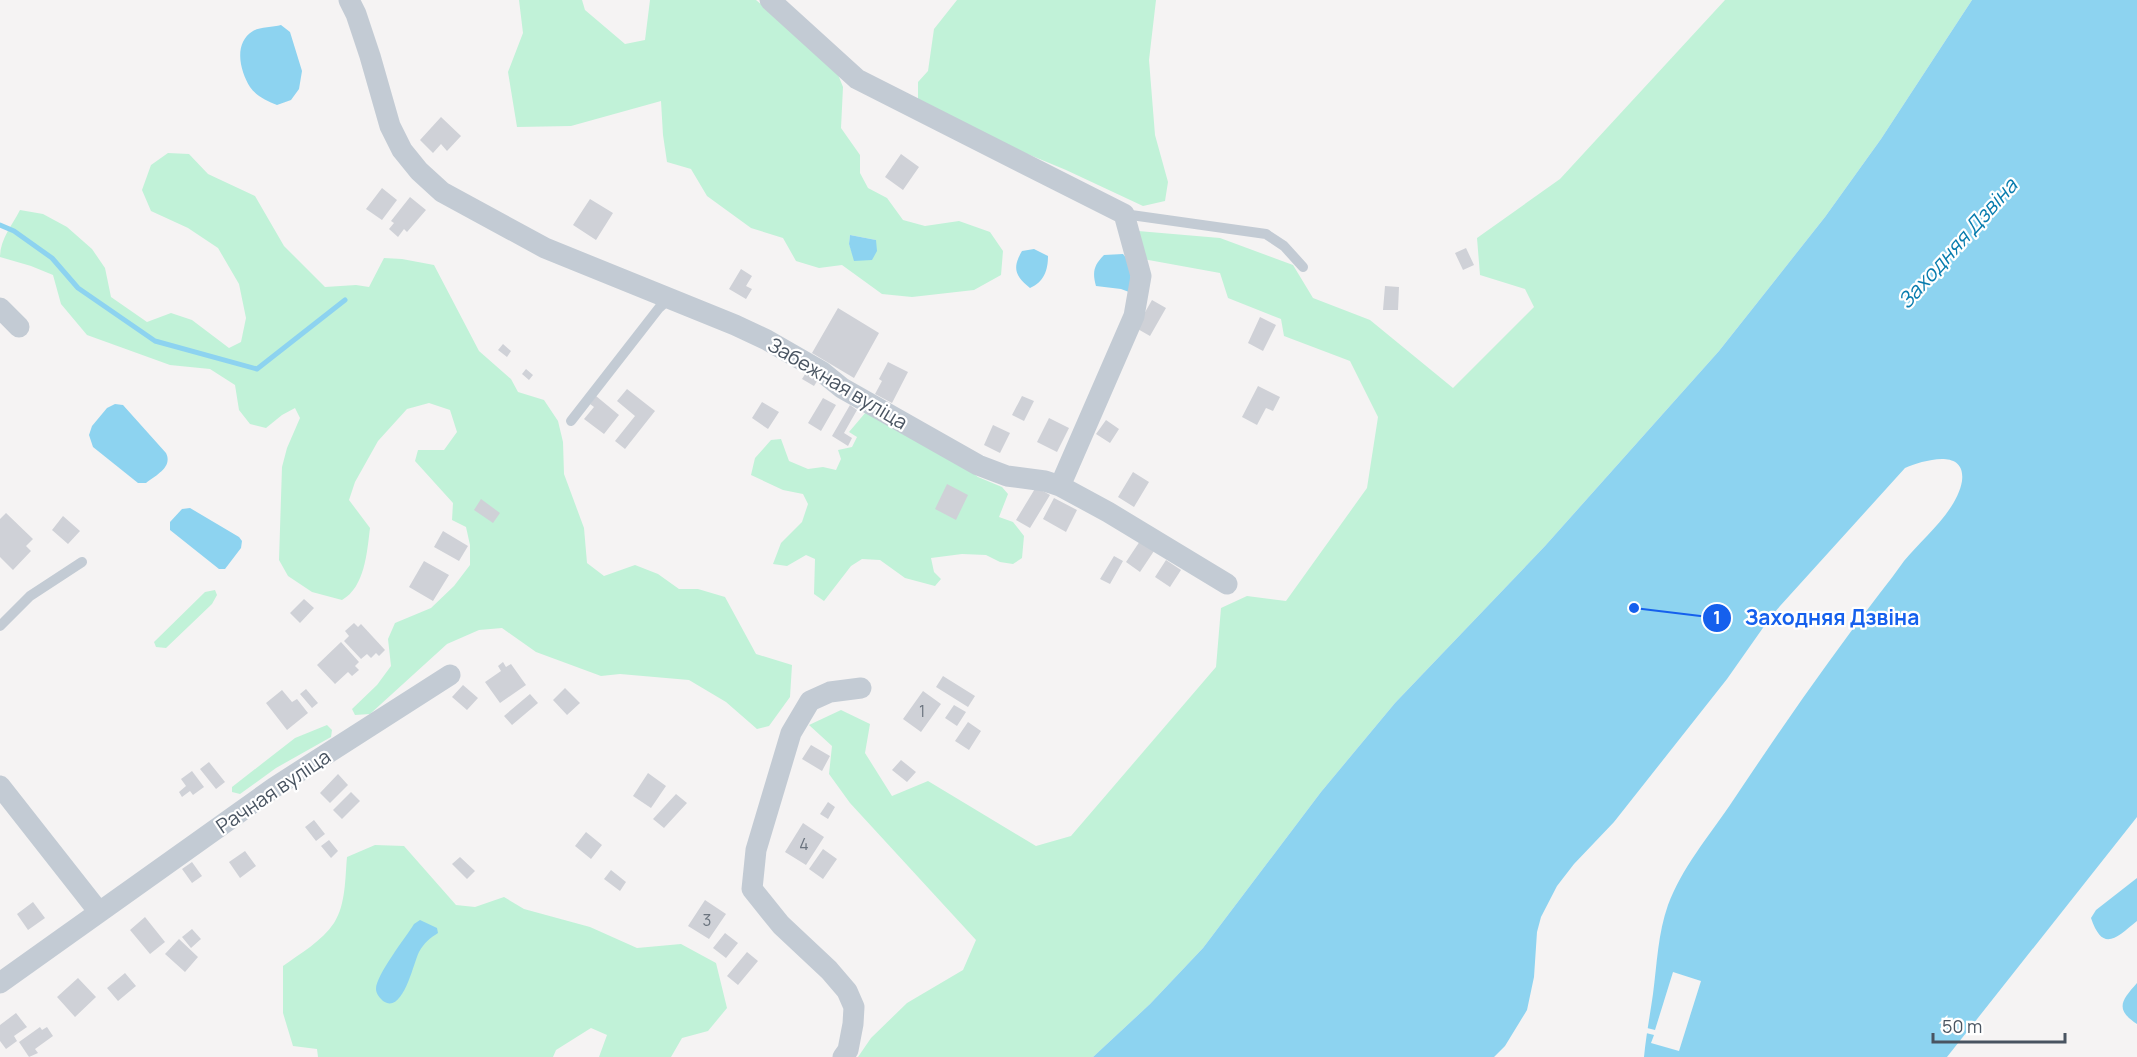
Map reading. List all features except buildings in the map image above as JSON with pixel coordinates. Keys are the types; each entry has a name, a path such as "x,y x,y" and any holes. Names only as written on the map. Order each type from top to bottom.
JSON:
{"street":[{"name":"Забежная вуліца","path":"349,0 370,56 390,126 402,150 419,171 442,192 545,248 767,340 821,370 842,388 978,465 1007,476 1045,481 1060,486 1108,512 1227,584"},
{"path":"770,0 857,79 1124,214 1141,276 1134,316 1060,486"},
{"path":"0,308 19,327"},
{"name":"Рачная вуліца","path":"0,983 275,787 450,675"},
{"path":"843,1057 848,1050 854,1007 846,991 829,969 781,925 752,889 756,850 791,733 810,700 830,692 861,688"},
{"path":"0,786 99,912"}],"lane":[{"path":"1124,214 1266,234 1284,246 1303,267"},
{"path":"571,421 659,308 670,298"},
{"path":"0,626 30,596 82,562"}],"green space":[{"path":"519,0 582,0 585,10 625,44 645,40 650,0 756,0 835,67 843,87 841,128 860,155 860,173 868,188 887,198 903,220 925,226 959,221 990,232 1003,251 1001,275 974,290 912,297 882,294 842,265 819,268 796,261 783,238 751,228 707,196 691,169 667,162 661,101 571,126 517,127 508,72 523,33","holes":["850,235 876,240 855,261 849,244"]},
{"path":"957,0 1156,0 1149,60 1155,135 1168,182 1165,201 1143,206 1066,170 958,125 918,103 918,82 928,71 934,29"},
{"path":"1725,0 1972,0 1881,139 1825,217 1719,351 1545,546 1395,703 1321,792 1203,948 1150,1004 1093,1057 858,1057 871,1038 907,1003 963,970 976,940 850,803 829,774 832,746 809,725 841,710 870,724 865,753 892,796 928,781 1036,846 1071,836 1216,667 1221,608 1247,596 1286,601 1367,488 1378,417 1350,361 1284,336 1281,319 1228,298 1220,273 1143,259 1138,231 1220,238 1293,265 1313,298 1370,320 1453,388 1534,307 1525,289 1480,275 1477,238 1560,179"},
{"path":"168,153 189,154 208,174 255,196 284,246 325,287 356,285 369,287 384,258 434,265 479,351 511,379 518,392 544,400 558,421 563,442 564,474 584,528 587,563 604,576 635,565 658,574 679,589 698,589 725,597 756,654 792,665 790,697 769,726 757,729 726,702 689,680 620,674 601,676 536,652 502,628 479,630 447,644 370,714 355,715 352,709 377,685 391,666 388,639 395,623 431,608 454,586 470,565 470,545 466,527 452,520 453,503 415,461 418,450 444,450 457,432 450,410 429,403 407,409 378,441 355,482 349,500 370,528 364,568 360,578 356,587 342,600 312,592 288,576 279,560 282,467 287,448 300,418 295,408 266,428 250,424 239,410 235,385 210,369 170,365 87,335 61,304 53,275 0,257 4,238 20,210 43,214 67,227 92,249 105,268 111,297 147,322 171,313 192,320 229,348 241,342 246,318 239,284 218,248 188,228 151,211 142,190 151,165"},
{"path":"866,412 948,454 978,477 1002,487 1008,494 999,517 1013,522 1024,536 1022,558 1013,564 1000,562 986,555 962,554 931,558 934,572 941,579 935,586 905,578 880,560 862,559 851,566 824,601 814,594 815,559 806,555 787,566 773,564 781,543 802,522 808,504 803,494 783,490 751,475 755,458 771,440 781,439 789,461 808,469 823,467 836,470 841,459 838,450 852,447 857,437 849,432"},
{"path":"215,590 217,595 212,604 166,648 156,647 154,642 205,592"},
{"path":"327,725 332,730 331,737 276,768 240,794 232,792 232,787 295,738"},
{"path":"375,845 404,846 456,905 475,907 504,897 524,909 590,927 637,948 681,944 716,963 727,1008 708,1031 682,1038 671,1057 599,1057 607,1035 591,1028 556,1050 553,1057 318,1057 317,1049 293,1046 283,1013 283,966 317,941 334,923 343,899 347,857"}],"water":[{"path":"1972,0 2137,0 2137,817 1947,1057 1644,1057 1660,938 1668,905 1680,878 1822,671 1904,561 1954,503 1962,481 1961,470 1950,460 1941,459 1905,468 1772,615 1727,679 1614,822 1574,864 1557,886 1541,917 1537,932 1534,977 1527,1010 1505,1046 1494,1057 1093,1057 1150,1004 1203,948 1321,792 1395,703 1545,546 1719,351 1825,217 1881,139"},
{"path":"281,25 290,32 302,71 299,89 291,100 277,105 252,90 243,73 240,58 243,43 253,31"},
{"path":"850,235 876,240 877,251 872,260 854,261 849,244"},
{"path":"1034,249 1048,256 1048,261 1042,279 1030,288 1018,276 1016,267 1022,251"},
{"path":"1123,254 1132,265 1129,292 1096,286 1095,269 1104,255"},
{"path":"115,404 123,405 168,458 159,474 146,483 138,483 93,447 89,435 92,426 107,408"},
{"path":"190,508 242,541 241,548 225,569 219,569 170,530 170,522 182,509"},
{"path":"2137,878 2137,921 2116,937 2105,939 2100,936 2091,918 2096,910"},
{"path":"420,920 437,928 438,933 427,941 419,952 402,995 390,1003 383,1001 377,994 377,983 392,956 414,924"},
{"path":"2137,983 2137,1024 2125,1014 2123,1004 2127,994"}],"pier":[{"path":"1673,972 1701,981 1679,1051 1651,1043 1654,1035 1646,1033 1647,1028 1655,1030"}],"waterway":[{"path":"0,225 14,231 52,258 78,288 155,341 257,369 345,300"}],"place":[{"name":"Заходняя Дзвіна","path":"1634,608"}]}
